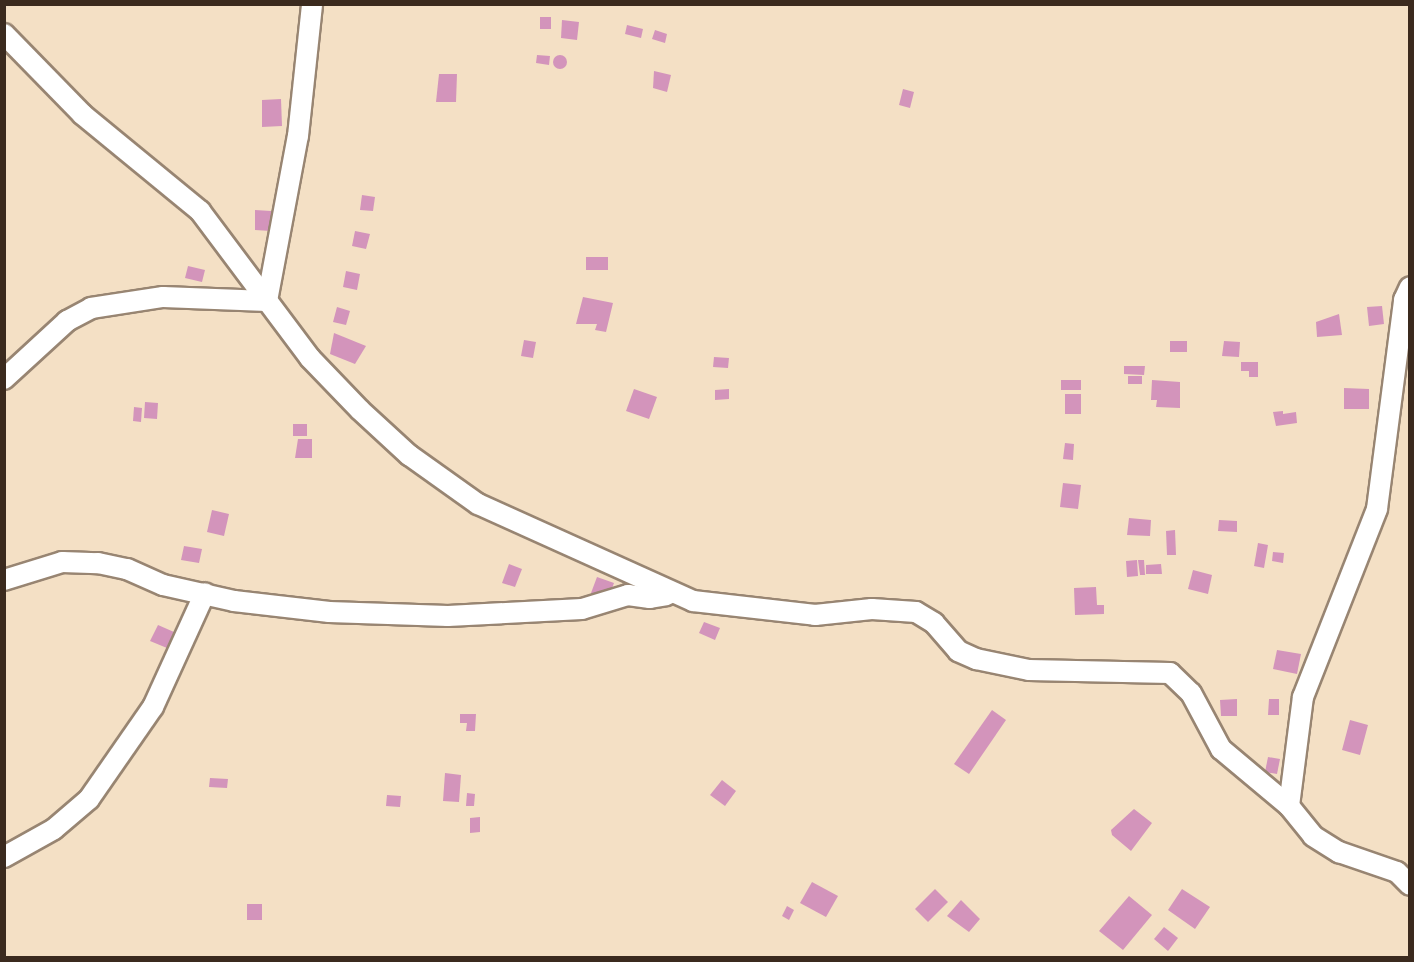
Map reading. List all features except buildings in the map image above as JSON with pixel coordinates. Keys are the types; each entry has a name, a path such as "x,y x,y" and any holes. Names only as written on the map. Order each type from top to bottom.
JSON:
{"street":[{"path":"267,301 298,136 312,4"},
{"path":"4,34 82,114 200,211 310,358 409,456 478,504 670,594 702,603 815,615 872,609 916,612 934,624 958,651 976,659 1041,670 1170,673 1179,677 1191,693 1221,749 1289,807 1313,836 1339,852 1396,872 1410,885"},
{"path":"1289,807 1304,697 1377,509 1404,300 1410,287"},
{"path":"4,379 67,321 91,308 163,297 267,301"},
{"path":"4,580 63,562 98,563 127,569 163,585 306,610 448,616 582,609 628,595 650,598 670,594"},
{"path":"4,857 54,829 89,799 153,707 205,593"}]}
